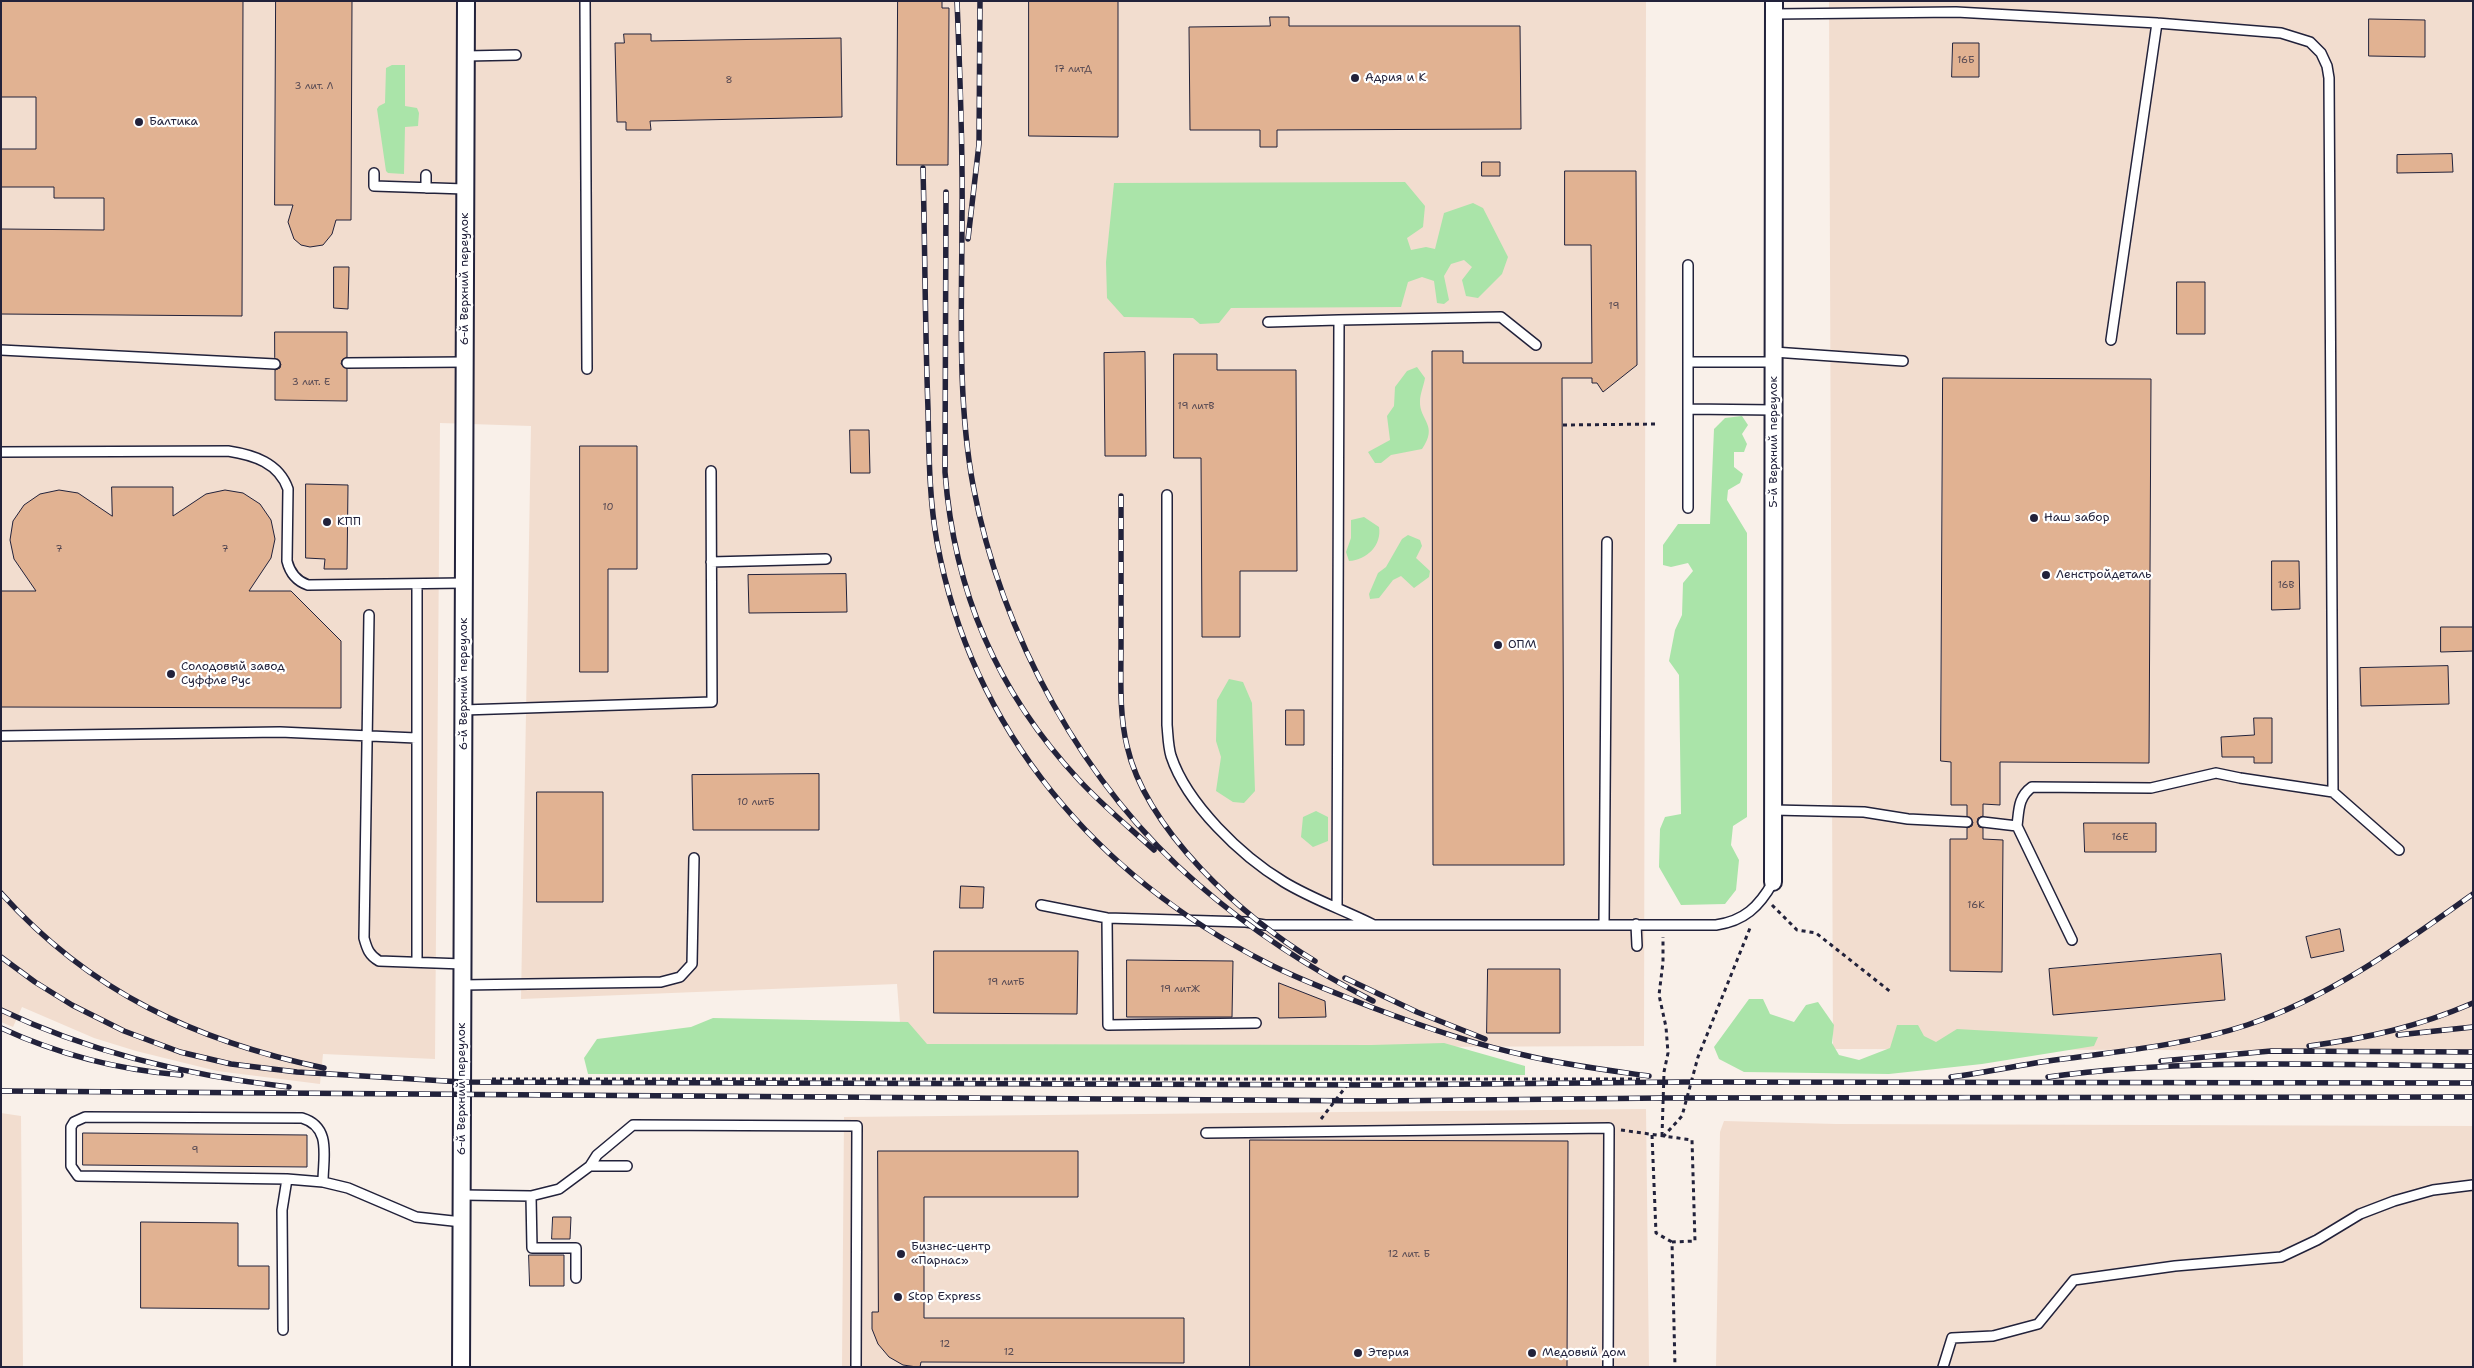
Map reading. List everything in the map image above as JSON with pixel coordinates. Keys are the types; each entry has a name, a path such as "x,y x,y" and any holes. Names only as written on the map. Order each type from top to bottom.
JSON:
{"street":[{"name":"6-й Верхний переулок","path":"461,1367 466,1"},
{"name":"5-й Верхний переулок","path":"1773,882 1774,8"}],"lane":[{"path":"586,1 587,369"},
{"path":"1774,8 1956,12 2158,23 2282,33 2297,36 2310,42 2321,53 2327,66 2329,88 2333,792"},
{"path":"2111,340 2158,23"},
{"path":"466,56 516,55"},
{"path":"374,173 374,186 465,189"},
{"path":"426,175 426,188"},
{"path":"1688,265 1688,508"},
{"path":"1268,322 1501,317 1536,345"},
{"path":"1337,906 1339,320"},
{"path":"1,350 275,364"},
{"path":"1688,362 1774,357 1903,361"},
{"path":"347,364 464,362"},
{"path":"1688,409 1774,410"},
{"path":"1,452 228,451 247,454 263,460 285,480 288,489 287,561 290,571 301,582 308,585 464,584"},
{"path":"464,710 712,702 711,471"},
{"path":"1167,495 1167,725 1170,754 1180,777 1202,808 1255,861 1284,881 1376,926"},
{"path":"1604,924 1607,542"},
{"path":"711,562 826,559"},
{"path":"417,584 417,962"},
{"path":"369,615 364,938 371,956 378,961 463,964"},
{"path":"1,736 280,732 416,738"},
{"path":"2072,940 2017,826 2019,802 2024,792 2032,787 2151,788 2216,773 2333,792 2399,850"},
{"path":"1773,810 1864,812 1908,819 1967,822"},
{"path":"1983,822 2017,826"},
{"path":"462,985 662,982 680,977 692,964 694,858"},
{"path":"1041,905 1107,918 1246,922 1265,925 1664,925 1728,923 1742,918 1755,908 1764,898 1773,882"},
{"path":"1107,918 1108,1025 1256,1023"},
{"path":"1636,924 1637,946"},
{"path":"323,1182 323,1136 319,1127 312,1121 302,1118 85,1117 74,1122 71,1127 72,1166 78,1176 287,1179 323,1182 348,1188 416,1217 462,1222"},
{"path":"462,1195 531,1196 559,1189 590,1166 597,1155 633,1125 857,1126 856,1367"},
{"path":"1206,1133 1609,1128 1608,1367"},
{"path":"590,1166 627,1166"},
{"path":"283,1330 282,1210 287,1179"},
{"path":"1943,1367 1952,1338 1993,1336 2038,1324 2074,1280 2176,1266 2281,1257 2317,1240 2360,1214 2394,1201 2433,1190 2473,1185"},
{"path":"531,1196 532,1248 576,1248 576,1278"}],"path":[{"path":"1563,424 1659,424"},
{"path":"1764,898 1798,930 1816,933 1892,993"},
{"path":"1662,1137 1682,1116 1698,1056 1746,941 1755,908"},
{"path":"1662,1137 1664,1072 1668,1053 1666,1027 1658,995 1663,962 1664,925"},
{"path":"492,1079 1640,1079"},
{"path":"1321,1132 1320,1120 1351,1079"},
{"path":"1609,1128 1692,1140 1695,1241 1672,1242 1656,1232 1652,1135"},
{"path":"1672,1242 1675,1367"}],"shaded area":[{"path":"1,1 1646,1 1644,1046 902,1049 897,984 521,999 531,426 440,423 435,1059 323,1054 320,1084 217,1071 136,1051 94,1038 22,1007 13,1027 1,1022"},
{"path":"1829,1 2473,1 2473,1051 1833,1049"},
{"path":"1646,1109 1649,1367 842,1367 844,1117"},
{"path":"1,1113 21,1116 23,1367 1,1367"},
{"path":"1724,1121 1836,1124 2473,1126 2473,1367 1716,1367 1720,1132"}],"green space":[{"path":"392,65 405,65 405,106 417,108 419,113 418,126 405,127 404,174 388,173 386,171 377,109 385,103 386,68"},
{"path":"1405,182 1425,206 1423,227 1407,238 1411,250 1426,247 1435,249 1444,213 1473,203 1483,208 1508,257 1502,274 1478,298 1466,296 1462,280 1472,267 1464,260 1451,264 1444,276 1449,300 1444,304 1437,303 1434,281 1422,277 1408,282 1401,307 1231,308 1219,323 1200,324 1193,318 1124,317 1107,298 1106,262 1114,183"},
{"path":"1417,367 1425,378 1420,408 1429,428 1427,441 1422,449 1391,455 1381,463 1375,463 1368,452 1390,440 1387,416 1394,406 1395,387 1407,371"},
{"path":"1742,416 1748,425 1742,434 1747,444 1744,452 1734,452 1734,467 1743,474 1740,483 1728,490 1727,500 1747,533 1747,817 1733,826 1731,845 1739,860 1736,890 1725,904 1681,905 1659,867 1660,829 1665,817 1681,814 1679,675 1669,661 1675,630 1682,615 1683,583 1693,571 1688,563 1671,567 1663,565 1663,545 1678,524 1710,524 1714,429 1725,418"},
{"path":"1364,517 1379,527 1378,540 1367,555 1349,561 1346,552 1351,538 1351,520"},
{"path":"1408,535 1420,540 1422,546 1416,558 1430,571 1429,577 1414,588 1401,576 1393,580 1379,598 1370,599 1369,594 1378,573 1386,567 1402,539"},
{"path":"1229,679 1243,682 1252,703 1255,791 1244,803 1233,802 1216,791 1221,757 1216,741 1217,700"},
{"path":"1316,811 1328,817 1328,841 1313,847 1301,837 1303,817"},
{"path":"1749,999 1763,999 1770,1014 1794,1022 1806,1005 1818,1002 1834,1025 1832,1043 1839,1055 1859,1060 1890,1048 1897,1025 1918,1025 1924,1036 1936,1042 1957,1029 2098,1037 2094,1046 1982,1064 1889,1074 1744,1072 1719,1059 1714,1047"},
{"path":"713,1018 908,1022 927,1044 1371,1045 1444,1043 1525,1066 1525,1075 588,1074 584,1058 597,1039 691,1027"}],"building":[{"name":"Балтика","path":"1,1 243,1 242,316 1,314 1,229 104,230 104,198 54,198 54,187 1,187 1,149 36,149 36,97 1,97"},
{"path":"276,1 352,1 351,220 336,220 332,234 323,245 310,247 301,245 294,239 288,222 293,205 275,205"},
{"path":"898,1 942,1 942,8 949,8 948,165 897,165"},
{"path":"1029,1 1118,1 1118,137 1029,136"},
{"name":"Адрия и К","path":"1270,17 1289,17 1289,26 1520,26 1521,129 1277,130 1277,147 1260,147 1260,130 1190,130 1189,27 1270,26"},
{"path":"2369,19 2425,20 2425,57 2369,56"},
{"path":"624,34 651,34 651,41 841,38 842,117 650,121 651,130 626,130 626,122 617,122 615,43 624,43"},
{"path":"1953,43 1979,43 1979,77 1952,77"},
{"path":"2452,154 2453,172 2397,173 2397,155"},
{"path":"1482,162 1500,162 1500,176 1482,176"},
{"name":"ОПМ","path":"1565,171 1636,171 1637,365 1603,392 1597,383 1592,383 1592,378 1562,378 1564,865 1433,865 1432,351 1463,351 1463,363 1592,363 1591,245 1565,245"},
{"path":"334,267 349,267 348,309 334,308"},
{"path":"2177,282 2205,282 2205,334 2177,334"},
{"path":"275,332 347,332 347,357 342,360 341,364 347,369 347,401 275,400 275,370 280,368 281,364 275,358"},
{"path":"1145,352 1146,456 1105,456 1104,353"},
{"path":"1174,354 1217,354 1217,370 1296,370 1297,571 1240,571 1240,637 1202,637 1201,458 1174,458"},
{"name":"Ленстройдеталь","path":"1943,378 2151,379 2149,763 2000,762 2000,805 1983,804 1983,816 1978,818 1977,822 1979,827 1983,828 1983,839 2003,840 2002,972 1950,971 1950,839 1967,839 1967,828 1972,826 1973,822 1967,816 1967,805 1951,805 1951,762 1941,761"},
{"path":"850,430 869,430 870,473 851,473"},
{"path":"580,446 637,446 637,569 608,569 608,672 580,672"},
{"name":"КПП","path":"306,484 348,485 347,569 324,569 325,559 306,558"},
{"name":"Солодовый завод Суффле Рус","path":"112,487 173,487 173,516 206,494 225,490 243,493 260,504 271,520 275,539 271,558 249,591 291,591 341,641 341,708 1,707 1,591 36,591 14,559 10,540 13,521 24,505 40,494 59,490 78,493 112,516"},
{"path":"2272,561 2299,561 2300,609 2272,610"},
{"path":"846,574 847,612 749,613 748,575"},
{"path":"2441,627 2473,627 2473,651 2441,652"},
{"path":"2448,666 2449,704 2361,706 2360,668"},
{"path":"1286,710 1304,710 1304,745 1286,745"},
{"path":"2254,718 2272,718 2272,763 2254,763 2254,757 2222,757 2221,737 2254,735"},
{"path":"819,774 819,830 693,830 692,775"},
{"path":"537,792 603,792 603,902 537,902"},
{"path":"2084,823 2156,823 2156,852 2085,852"},
{"path":"961,886 984,887 983,908 960,908"},
{"path":"2340,929 2344,951 2311,958 2306,937"},
{"path":"934,951 1078,951 1077,1014 934,1013"},
{"path":"2221,954 2225,1000 2053,1015 2049,969"},
{"path":"1127,960 1233,961 1232,1017 1127,1017"},
{"path":"1488,969 1560,969 1560,1033 1487,1033"},
{"path":"1279,983 1325,1001 1326,1017 1279,1018"},
{"path":"83,1133 307,1135 307,1167 83,1165"},
{"path":"1250,1140 1568,1141 1567,1367 1250,1367"},
{"name":"Бизнес-центр «Парнас»","path":"878,1151 1078,1151 1078,1197 924,1197 924,1318 1184,1318 1184,1363 921,1362 920,1367 917,1367 903,1365 889,1357 878,1344 872,1329 872,1312 878,1312"},
{"path":"553,1217 571,1217 570,1239 552,1239"},
{"path":"141,1222 238,1223 238,1266 269,1266 269,1309 141,1308"},
{"path":"529,1255 564,1255 564,1286 530,1286"}],"railway":[{"path":"957,1 962,163 962,385 968,452 973,485 986,541 1004,596 1026,651 1053,704 1084,754 1119,802 1157,846 1199,885 1240,918 1327,976 1373,1001"},
{"path":"968,239 979,144 980,1"},
{"path":"923,168 929,459 932,509 937,542 954,611 979,676 1012,736 1051,791 1097,842 1149,887 1205,928 1267,963 1371,1007 1466,1040 1555,1062 1649,1076"},
{"path":"946,192 945,472 950,516 958,558 970,599 985,638 1003,676 1025,712 1050,746 1079,780 1154,850"},
{"path":"1121,496 1122,708 1124,733 1138,778 1154,809 1176,840 1201,869 1258,921 1315,961"},
{"path":"1,893 35,928 71,958 109,985 148,1008 189,1027 232,1043 277,1057 324,1068"},
{"path":"1951,1077 2171,1044 2247,1025 2277,1014 2336,985 2420,932 2473,894"},
{"path":"1,957 35,982 72,1005 124,1031 180,1052 231,1064 297,1072 462,1082 1379,1085 1684,1082 2473,1083"},
{"path":"1345,978 1417,1012 1485,1039"},
{"path":"2309,1046 2352,1039 2412,1025 2473,1003"},
{"path":"1,1010 70,1039 142,1060 215,1076 289,1087"},
{"path":"2398,1035 2473,1027"},
{"path":"1,1028 66,1053 112,1065 181,1075"},
{"path":"2161,1061 2271,1051 2473,1052"},
{"path":"2048,1077 2101,1071 2207,1065 2473,1066"},
{"path":"1,1091 1378,1101 1663,1098 2473,1097"}],"place":[{"name":"Адрия и К","path":"1355,78"},
{"name":"Балтика","path":"139,122"},
{"name":"Наш забор","path":"2034,518"},
{"name":"КПП","path":"327,522"},
{"name":"Ленстройдеталь","path":"2046,575"},
{"name":"ОПМ","path":"1498,645"},
{"name":"Солодовый завод Суффле Рус","path":"171,674"},
{"name":"Бизнес-центр «Парнас»","path":"901,1254"},
{"name":"Stop Express","path":"898,1297"},
{"name":"Этерия","path":"1358,1353"},
{"name":"Медовый дом","path":"1532,1353"}]}
